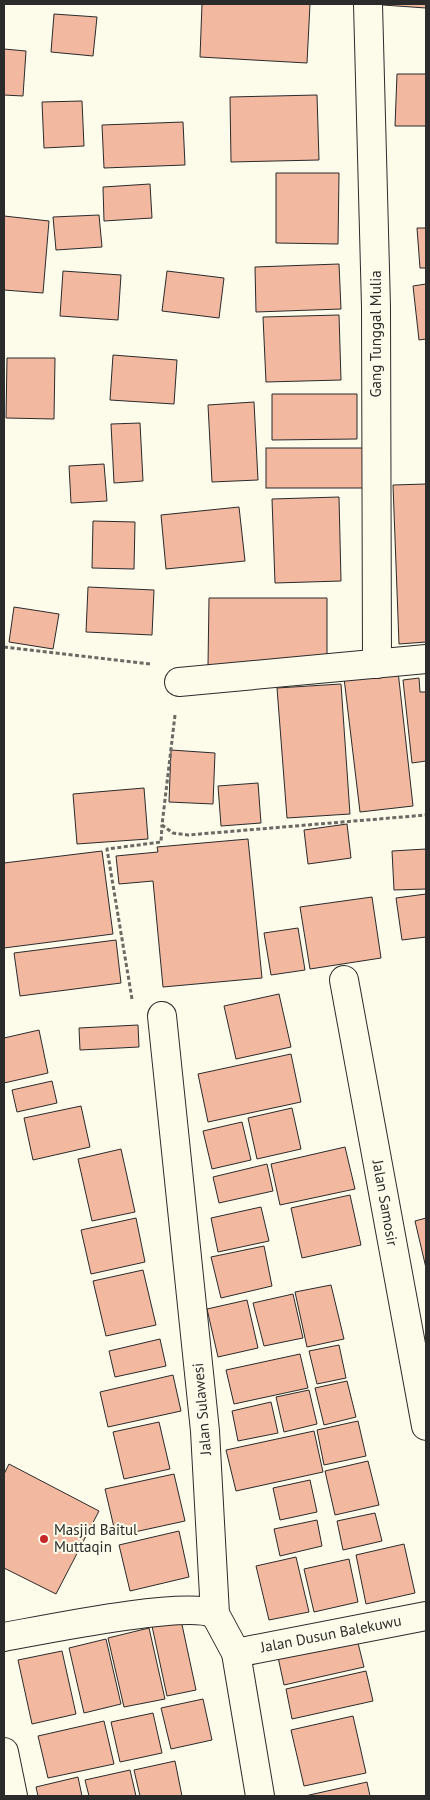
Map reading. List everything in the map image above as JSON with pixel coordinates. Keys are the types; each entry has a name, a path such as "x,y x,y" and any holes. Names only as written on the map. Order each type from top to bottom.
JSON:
{"street":[{"name":"Gang Tunggal Mulia","path":"368,4 376,307 377,664"},
{"path":"179,682 426,659"},
{"name":"Jalan Samosir","path":"344,980 426,1426"},
{"name":"Jalan Sulawesi","path":"162,1016 206,1431 215,1614 236,1653 260,1796"},
{"path":"4,1636 156,1612 205,1611 215,1614"},
{"name":"Jalan Dusun Balekuwu","path":"236,1653 426,1616"},
{"path":"4,1752 13,1796"}],"path":[{"path":"4,646 162,665 177,671 179,682 161,842 107,849 136,1016 162,1016"},
{"path":"162,825 174,833 188,834 426,815"}],"building":[{"path":"202,4 310,4 307,63 200,57"},
{"path":"383,4 426,4 426,8 383,5"},
{"path":"54,14 97,17 93,56 51,52"},
{"path":"4,49 26,51 23,96 4,95"},
{"path":"397,74 426,74 426,126 395,126"},
{"path":"317,95 319,160 231,162 230,97"},
{"path":"82,101 84,146 44,148 42,102"},
{"path":"183,122 185,165 104,168 102,125"},
{"path":"276,173 339,173 338,244 276,243"},
{"path":"150,184 152,218 104,221 103,187"},
{"path":"99,215 102,247 56,250 53,217"},
{"path":"4,216 49,221 43,293 4,290"},
{"path":"417,228 426,228 426,268 420,268"},
{"path":"339,264 341,309 256,312 255,267"},
{"path":"63,271 121,275 118,320 60,316"},
{"path":"167,271 224,278 219,318 162,311"},
{"path":"426,284 426,339 419,340 413,286"},
{"path":"339,315 341,380 266,382 263,317"},
{"path":"113,355 177,360 174,404 110,400"},
{"path":"7,358 55,358 54,419 6,418"},
{"path":"272,394 357,394 357,439 272,440"},
{"path":"254,402 258,480 212,482 208,405"},
{"path":"140,423 143,481 114,483 111,424"},
{"path":"266,448 367,448 367,488 266,488"},
{"path":"104,464 107,501 71,503 69,466"},
{"path":"426,484 426,642 399,644 393,485"},
{"path":"339,497 341,581 275,583 272,499"},
{"path":"239,507 245,561 166,569 161,515"},
{"path":"93,521 135,522 134,569 92,568"},
{"path":"88,587 154,590 152,635 86,632"},
{"path":"209,598 327,598 327,665 208,665"},
{"path":"14,607 59,614 53,649 9,642"},
{"path":"398,671 413,806 360,812 344,678"},
{"path":"419,678 420,692 426,692 426,761 412,763 403,680"},
{"path":"341,684 350,814 287,818 277,688"},
{"path":"171,750 215,753 213,804 169,802"},
{"path":"258,783 261,823 221,826 218,786"},
{"path":"144,788 148,839 77,844 73,794"},
{"path":"347,824 351,858 308,864 304,830"},
{"path":"248,839 262,978 163,987 153,881 119,884 116,856 158,852 157,847"},
{"path":"426,849 426,889 394,890 392,851"},
{"path":"102,851 113,934 4,948 4,863"},
{"path":"426,894 426,937 402,940 396,898"},
{"path":"372,897 381,958 310,969 300,907"},
{"path":"298,928 305,970 271,975 264,933"},
{"path":"116,940 121,983 20,996 14,953"},
{"path":"279,994 291,1047 236,1059 224,1006"},
{"path":"138,1025 139,1047 80,1050 79,1028"},
{"path":"39,1030 48,1073 4,1083 4,1038"},
{"path":"291,1054 301,1102 208,1122 198,1074"},
{"path":"52,1081 57,1103 17,1112 12,1090"},
{"path":"81,1106 90,1147 33,1160 24,1118"},
{"path":"292,1108 301,1149 257,1159 248,1118"},
{"path":"242,1122 251,1160 212,1169 203,1131"},
{"path":"345,1147 355,1189 280,1205 271,1164"},
{"path":"121,1149 135,1212 92,1221 78,1159"},
{"path":"267,1164 273,1191 219,1203 213,1177"},
{"path":"350,1195 361,1245 302,1258 291,1208"},
{"path":"261,1207 269,1241 218,1252 211,1218"},
{"path":"136,1218 145,1262 91,1274 81,1230"},
{"path":"426,1218 426,1268 415,1221"},
{"path":"264,1246 272,1286 221,1298 211,1257"},
{"path":"143,1270 156,1325 106,1336 93,1281"},
{"path":"331,1285 344,1339 307,1347 295,1292"},
{"path":"293,1294 303,1338 264,1346 253,1303"},
{"path":"247,1300 258,1348 218,1357 207,1309"},
{"path":"160,1339 166,1366 115,1377 109,1351"},
{"path":"339,1345 346,1378 317,1384 309,1351"},
{"path":"300,1354 308,1388 234,1404 226,1370"},
{"path":"173,1375 181,1411 108,1427 100,1392"},
{"path":"347,1381 356,1417 324,1425 315,1388"},
{"path":"309,1390 317,1424 284,1432 276,1397"},
{"path":"271,1402 278,1433 238,1441 232,1411"},
{"path":"358,1421 366,1456 324,1465 317,1430"},
{"path":"159,1422 170,1469 124,1479 113,1432"},
{"path":"314,1431 323,1472 236,1491 226,1450"},
{"path":"368,1461 379,1505 335,1515 325,1471"},
{"name":"Masjid Baitul Muttaqin","path":"9,1464 99,1511 56,1594 4,1568 4,1474"},
{"path":"174,1474 185,1521 116,1536 105,1489"},
{"path":"310,1480 317,1512 280,1520 273,1488"},
{"path":"375,1513 382,1541 343,1550 337,1521"},
{"path":"317,1520 322,1546 280,1556 274,1529"},
{"path":"179,1531 189,1577 130,1591 119,1545"},
{"path":"404,1544 415,1593 366,1604 356,1555"},
{"path":"296,1557 309,1612 269,1620 256,1566"},
{"path":"349,1559 358,1602 314,1612 304,1569"},
{"path":"181,1620 196,1690 167,1696 152,1626"},
{"path":"149,1628 165,1699 124,1707 108,1638"},
{"path":"106,1639 121,1704 84,1713 69,1648"},
{"path":"357,1639 364,1667 284,1685 278,1657"},
{"path":"62,1651 76,1714 32,1724 18,1660"},
{"path":"366,1671 373,1701 292,1719 286,1689"},
{"path":"203,1699 212,1740 171,1749 161,1708"},
{"path":"153,1713 162,1753 120,1762 111,1722"},
{"path":"353,1716 366,1773 304,1786 291,1730"},
{"path":"104,1721 114,1764 48,1778 38,1736"},
{"path":"175,1761 182,1796 140,1796 134,1770"},
{"path":"130,1770 136,1796 89,1796 85,1780"},
{"path":"78,1777 82,1796 38,1796 36,1787"},
{"path":"367,1782 370,1796 305,1796"}],"place":[{"name":"Masjid Baitul Muttaqin","path":"44,1539"}]}
